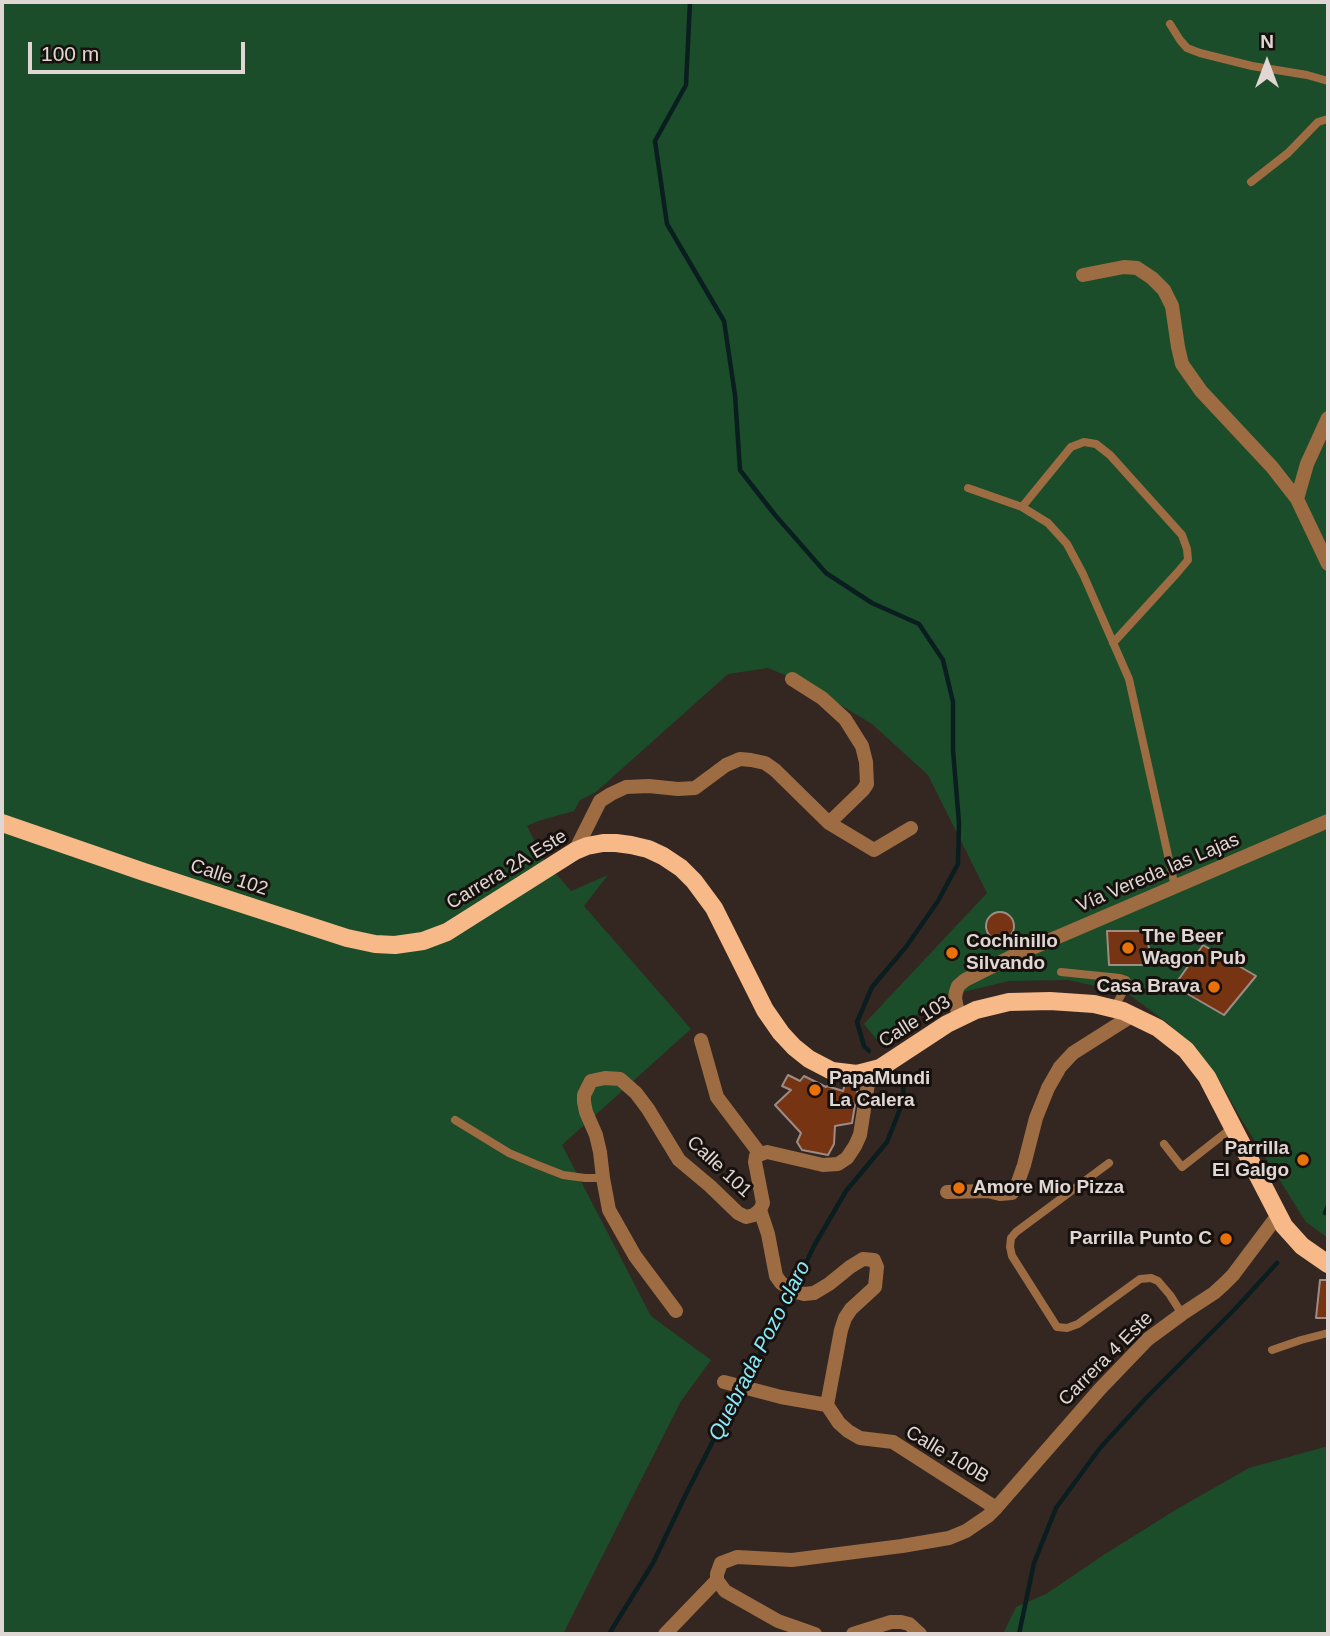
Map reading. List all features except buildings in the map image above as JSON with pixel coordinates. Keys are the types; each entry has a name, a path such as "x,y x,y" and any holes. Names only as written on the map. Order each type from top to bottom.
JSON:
{"main road":[{"name":"Calle 102","path":"2,823 347,938 396,945 423,941 447,932"},
{"name":"Carrera 2A Este","path":"447,932 575,851 603,843 631,845"},
{"name":"Calle 103","path":"631,845 663,856 694,881 714,908 765,1010 780,1032 809,1059 832,1071 850,1074 870,1072 895,1059 937,1030 991,1005 1030,1001 1083,1003 1114,1008 1158,1028 1179,1044 1207,1077 1284,1226 1302,1246 1328,1264"}],"street":[{"path":"1083,275 1124,267 1137,268 1164,290 1172,306 1182,364 1201,391 1272,467 1297,499 1328,564"},
{"path":"1297,499 1307,464 1328,418"},
{"path":"792,679 822,698 845,719 862,746 867,784 829,823"},
{"path":"575,851 600,801 611,793 626,787 695,788 726,765 740,759 765,763 829,823 874,850 911,828"},
{"name":"Vía Vereda las Lajas","path":"959,1018 955,998 958,986 965,979 1328,821"},
{"path":"947,1192 1012,1193 1024,1165 1035,1118 1060,1067 1073,1054 1133,1015"},
{"path":"701,1040 717,1097 760,1154"},
{"path":"760,1210 763,1203 756,1156 767,1152 823,1165 838,1164 848,1158 860,1135 870,1072"},
{"name":"Calle 101","path":"676,1311 635,1256 609,1210 600,1152 586,1112 584,1096 591,1081 620,1079 636,1093 679,1160 731,1207 746,1217 760,1210 768,1234 776,1276 790,1289 804,1294 814,1293 863,1259 874,1260 877,1267 875,1287 851,1309 841,1330 828,1405"},
{"name":"Carrera 4 Este","path":"718,1580 721,1563 737,1557 792,1560 930,1542 966,1531 988,1516 1140,1347 1159,1330 1214,1293 1233,1275 1278,1215"},
{"path":"728,1383 828,1405"},
{"name":"Calle 100B","path":"828,1405 839,1423 848,1431 860,1438 893,1442 996,1507"},
{"path":"665,1634 718,1580 725,1591 738,1599 778,1620 815,1634"},
{"path":"853,1634 891,1622 901,1622 914,1629"}],"lane":[{"path":"1170,24 1180,40 1199,53 1328,81"},
{"path":"1251,182 1288,153 1318,122 1328,119"},
{"path":"1022,507 1071,447 1084,442 1096,444 1110,455 1182,535 1188,549 1188,559 1113,643"},
{"path":"968,488 1022,507 1048,523 1067,544 1083,574 1129,679 1175,887"},
{"path":"1061,972 1126,980 1128,983 1114,1008"},
{"path":"455,1120 509,1153 563,1175 603,1178"},
{"path":"1164,1144 1182,1167 1233,1127"},
{"path":"1110,1163 1016,1232 1011,1238 1012,1256 1058,1326 1067,1328 1078,1324 1140,1279 1151,1278 1158,1281 1182,1314"},
{"path":"1272,1350 1328,1333"}],"green space":[{"path":"2,2 1328,2 1328,1238 1306,1222 1218,1078 1169,1024 1127,993 1068,980 1009,981 946,996 877,1040 864,1024 987,893 928,775 872,724 804,683 768,668 728,674 596,792 580,800 574,811 527,826 544,860 571,891 608,875 584,906 691,1029 562,1145 651,1316 711,1360 681,1401 563,1634 2,1634"},
{"path":"1328,1446 1328,1634 1003,1634 1016,1607 1046,1594 1177,1509 1249,1468"}],"waterway":[{"name":"Quebrada Pozo claro","path":"690,2 686,85 655,141 667,224 724,321 735,395 740,470 826,573 872,603 919,624 943,660 953,702 953,750 959,823 958,864 938,901 906,947 872,987 857,1022 864,1046 869,1051"},
{"name":"Quebrada Pozo claro","path":"609,1634 653,1563 737,1394 775,1329 814,1246 846,1191 887,1142 904,1099 903,1084 895,1072"},
{"path":"1325,1213 1328,1206"},
{"path":"1019,1634 1034,1563 1056,1508 1100,1448 1277,1263"}],"place":[{"name":"The Beer Wagon Pub","path":"1128,948"},
{"name":"Cochinillo Silvando","path":"952,953"},
{"name":"Casa Brava","path":"1214,987"},
{"name":"PapaMundi La Calera","path":"815,1090"},
{"name":"Parrilla El Galgo","path":"1303,1160"},
{"name":"Amore Mio Pizza","path":"959,1188"},
{"name":"Parrilla Punto C","path":"1226,1239"}]}
